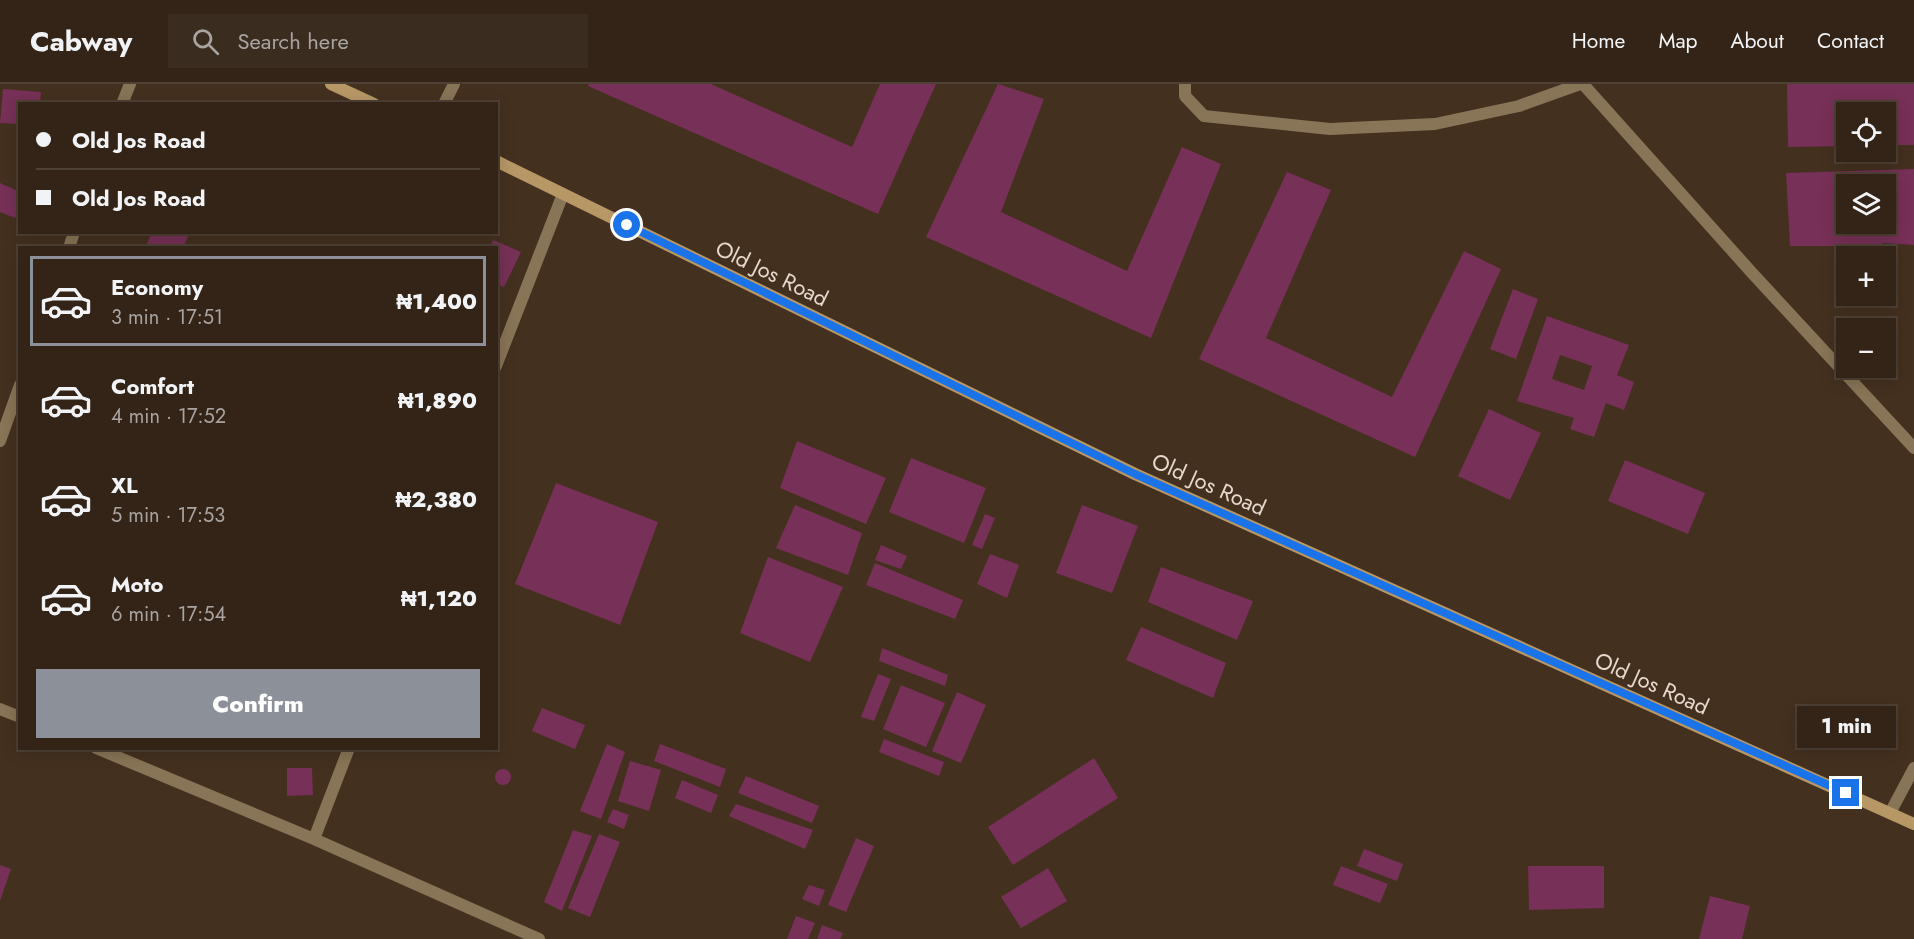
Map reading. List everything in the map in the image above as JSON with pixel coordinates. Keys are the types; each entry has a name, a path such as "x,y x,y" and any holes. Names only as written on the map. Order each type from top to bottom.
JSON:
{"main road":[{"path":"331,84 370,102"},
{"name":"Old Jos Road","path":"498,162 1135,474 1914,824"}],"street":[{"path":"123,102 130,84"},
{"path":"445,102 454,84"},
{"path":"1185,84 1185,96 1204,116 1330,129 1435,123 1519,106 1582,84 1914,448"},
{"path":"498,361 563,194"},
{"path":"0,441 4,416 18,389"},
{"path":"0,709 18,716"},
{"path":"101,750 314,839 539,939"},
{"path":"314,839 348,750"},
{"path":"1890,813 1914,768"}],"building":[{"path":"589,84 711,84 852,147 880,84 936,84 878,214 588,86"},
{"path":"998,84 1044,99 1001,212 1127,271 1182,147 1221,164 1151,338 926,237"},
{"path":"1787,84 1914,84 1914,145 1896,145 1896,102 1836,102 1836,146 1788,147"},
{"path":"3,89 41,92 40,102 18,102 18,124 0,123"},
{"path":"1914,169 1914,245 1883,243 1883,246 1790,246 1786,173"},
{"path":"1287,172 1331,190 1266,338 1392,397 1464,251 1501,269 1415,457 1199,359"},
{"path":"0,183 18,191 18,212 15,218 0,212"},
{"path":"151,234 189,234 184,246 146,246"},
{"path":"493,240 521,252 504,287 498,285 498,246 491,246"},
{"path":"1513,289 1538,299 1516,359 1490,349"},
{"path":"1547,316 1629,345 1617,375 1634,382 1624,410 1606,403 1594,437 1570,429 1574,418 1517,401","holes":["1560,355 1592,366 1584,390 1552,379"]},
{"path":"1489,409 1541,433 1510,500 1458,476"},
{"path":"797,441 886,478 866,524 780,488"},
{"path":"911,458 986,488 964,543 889,512"},
{"path":"1625,460 1705,493 1688,534 1608,501"},
{"path":"556,483 658,522 620,625 515,584"},
{"path":"795,505 862,533 848,575 776,548"},
{"path":"1082,505 1138,526 1112,593 1056,573"},
{"path":"985,514 995,518 982,549 972,545"},
{"path":"881,545 907,556 901,569 875,560"},
{"path":"990,554 1019,565 1007,598 977,584"},
{"path":"768,557 843,587 810,662 740,633"},
{"path":"875,563 963,600 955,619 866,585"},
{"path":"1161,567 1253,601 1237,640 1148,602"},
{"path":"1141,627 1226,663 1213,698 1126,660"},
{"path":"882,648 948,675 945,686 879,661"},
{"path":"878,674 891,679 874,721 861,717"},
{"path":"901,685 945,703 926,747 883,729"},
{"path":"957,692 986,705 961,763 932,751"},
{"path":"542,708 585,725 575,749 532,731"},
{"path":"884,739 944,762 939,776 879,752"},
{"path":"607,744 625,752 601,819 580,811"},
{"path":"660,744 726,769 720,787 654,761"},
{"path":"1094,758 1118,798 1013,865 988,827"},
{"path":"630,761 661,770 649,811 618,801"},
{"path":"287,768 312,768 313,795 287,796"},
{"path":"503,769 511,777 503,785 495,777"},
{"path":"746,776 819,806 812,823 738,793"},
{"path":"682,780 718,795 711,813 675,798"},
{"path":"736,804 813,830 805,849 729,816"},
{"path":"613,809 629,815 624,829 607,822"},
{"path":"573,830 592,836 562,911 544,902"},
{"path":"599,834 620,842 590,917 568,908"},
{"path":"856,838 874,846 846,912 828,905"},
{"path":"1364,849 1403,864 1397,881 1357,866"},
{"path":"0,865 11,869 0,901"},
{"path":"1341,866 1388,884 1380,903 1333,885"},
{"path":"1528,866 1604,866 1604,908 1529,910"},
{"path":"1048,868 1067,901 1021,928 1001,897"},
{"path":"809,885 825,890 819,906 802,899"},
{"path":"1710,896 1750,906 1742,939 1699,939"},
{"path":"796,916 815,923 808,939 787,939"},
{"path":"822,925 843,933 840,939 817,939"}],"route":[{"path":"627,225 1135,474 1846,793"}]}
